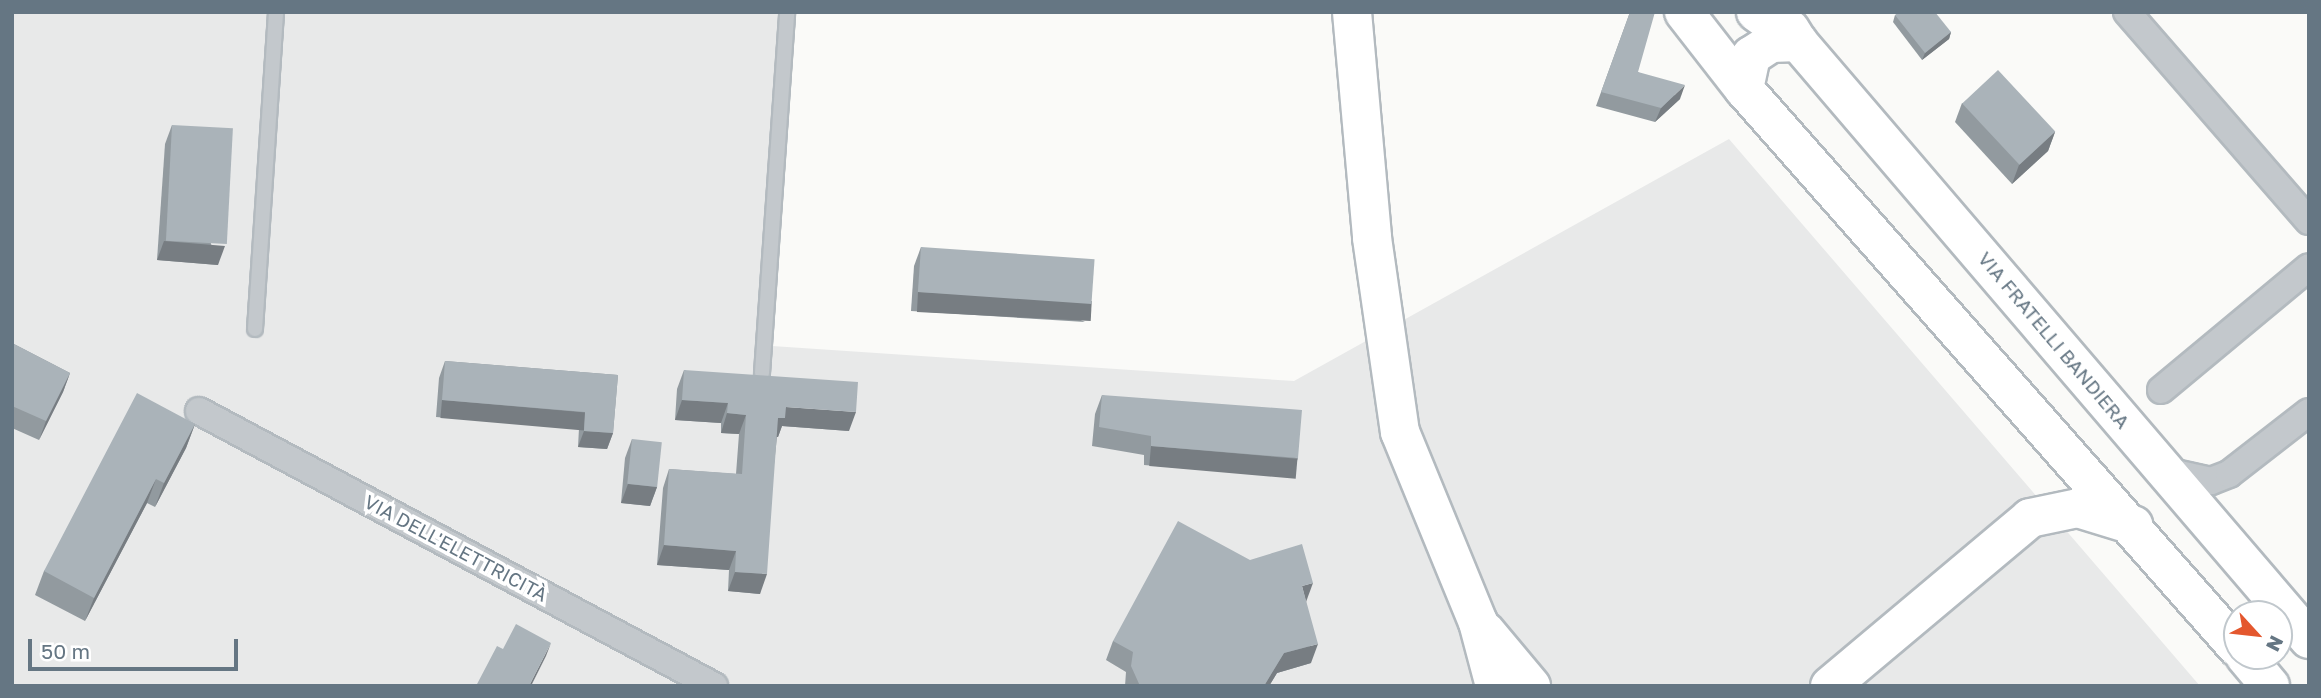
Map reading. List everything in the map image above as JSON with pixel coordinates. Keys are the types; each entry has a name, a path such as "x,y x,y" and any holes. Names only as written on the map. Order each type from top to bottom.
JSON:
{"main road":[{"path":"1352,12 1372,238 1400,432 1478,622 1495,686"},
{"path":"1684,12 1744,89 2133,525 2223,631"},
{"name":"VIA FRATELLI BANDIERA","path":"1756,12 1789,27 2309,639"},
{"path":"1744,89 1757,48 1789,27"},
{"path":"1830,686 2030,518 2061,473 2065,449"},
{"path":"2030,518 2078,508 2133,525"},
{"path":"1478,622 1531,686"},
{"path":"2257,670 2270,686"}],"street":[{"path":"2127,12 2309,220"},
{"path":"2161,390 2309,267"},
{"name":"VIA DELL'ELETTRICITÀ","path":"198,411 714,686"},
{"path":"2166,471 2211,481 2228,474 2309,412"}],"lane":[{"path":"255,329 276,12"},
{"path":"762,373 787,12"}],"shaded area":[{"path":"12,12 796,12 772,346 1294,381 1729,139 2200,686 12,686"}],"building":[{"path":"1630,12 1655,12 1638,72 1685,85 1661,108 1601,92"},
{"path":"1899,12 1935,12 1951,32 1925,53 1895,15"},
{"path":"1998,70 2055,131 2019,165 1962,103"},
{"path":"172,125 233,128 227,244 166,241"},
{"path":"921,247 1095,259 1091,304 918,292"},
{"path":"12,343 70,373 46,421 12,406"},
{"path":"445,361 618,375 613,433 584,431 585,412 442,400"},
{"path":"684,370 858,382 856,412 786,407 785,418 778,418 767,574 735,572 736,551 664,545 669,469 742,474 746,415 727,413 728,403 682,400"},
{"path":"137,393 195,424 164,483 156,479 94,598 44,571"},
{"path":"1102,395 1302,410 1298,458 1151,446 1151,436 1099,427"},
{"path":"632,439 662,442 657,487 627,484"},
{"path":"1178,521 1250,560 1302,544 1313,583 1302,586 1318,644 1284,653 1264,686 1140,686 1131,666 1133,652 1113,641"},
{"path":"516,624 551,643 529,686 476,686 497,646 503,649"}]}
